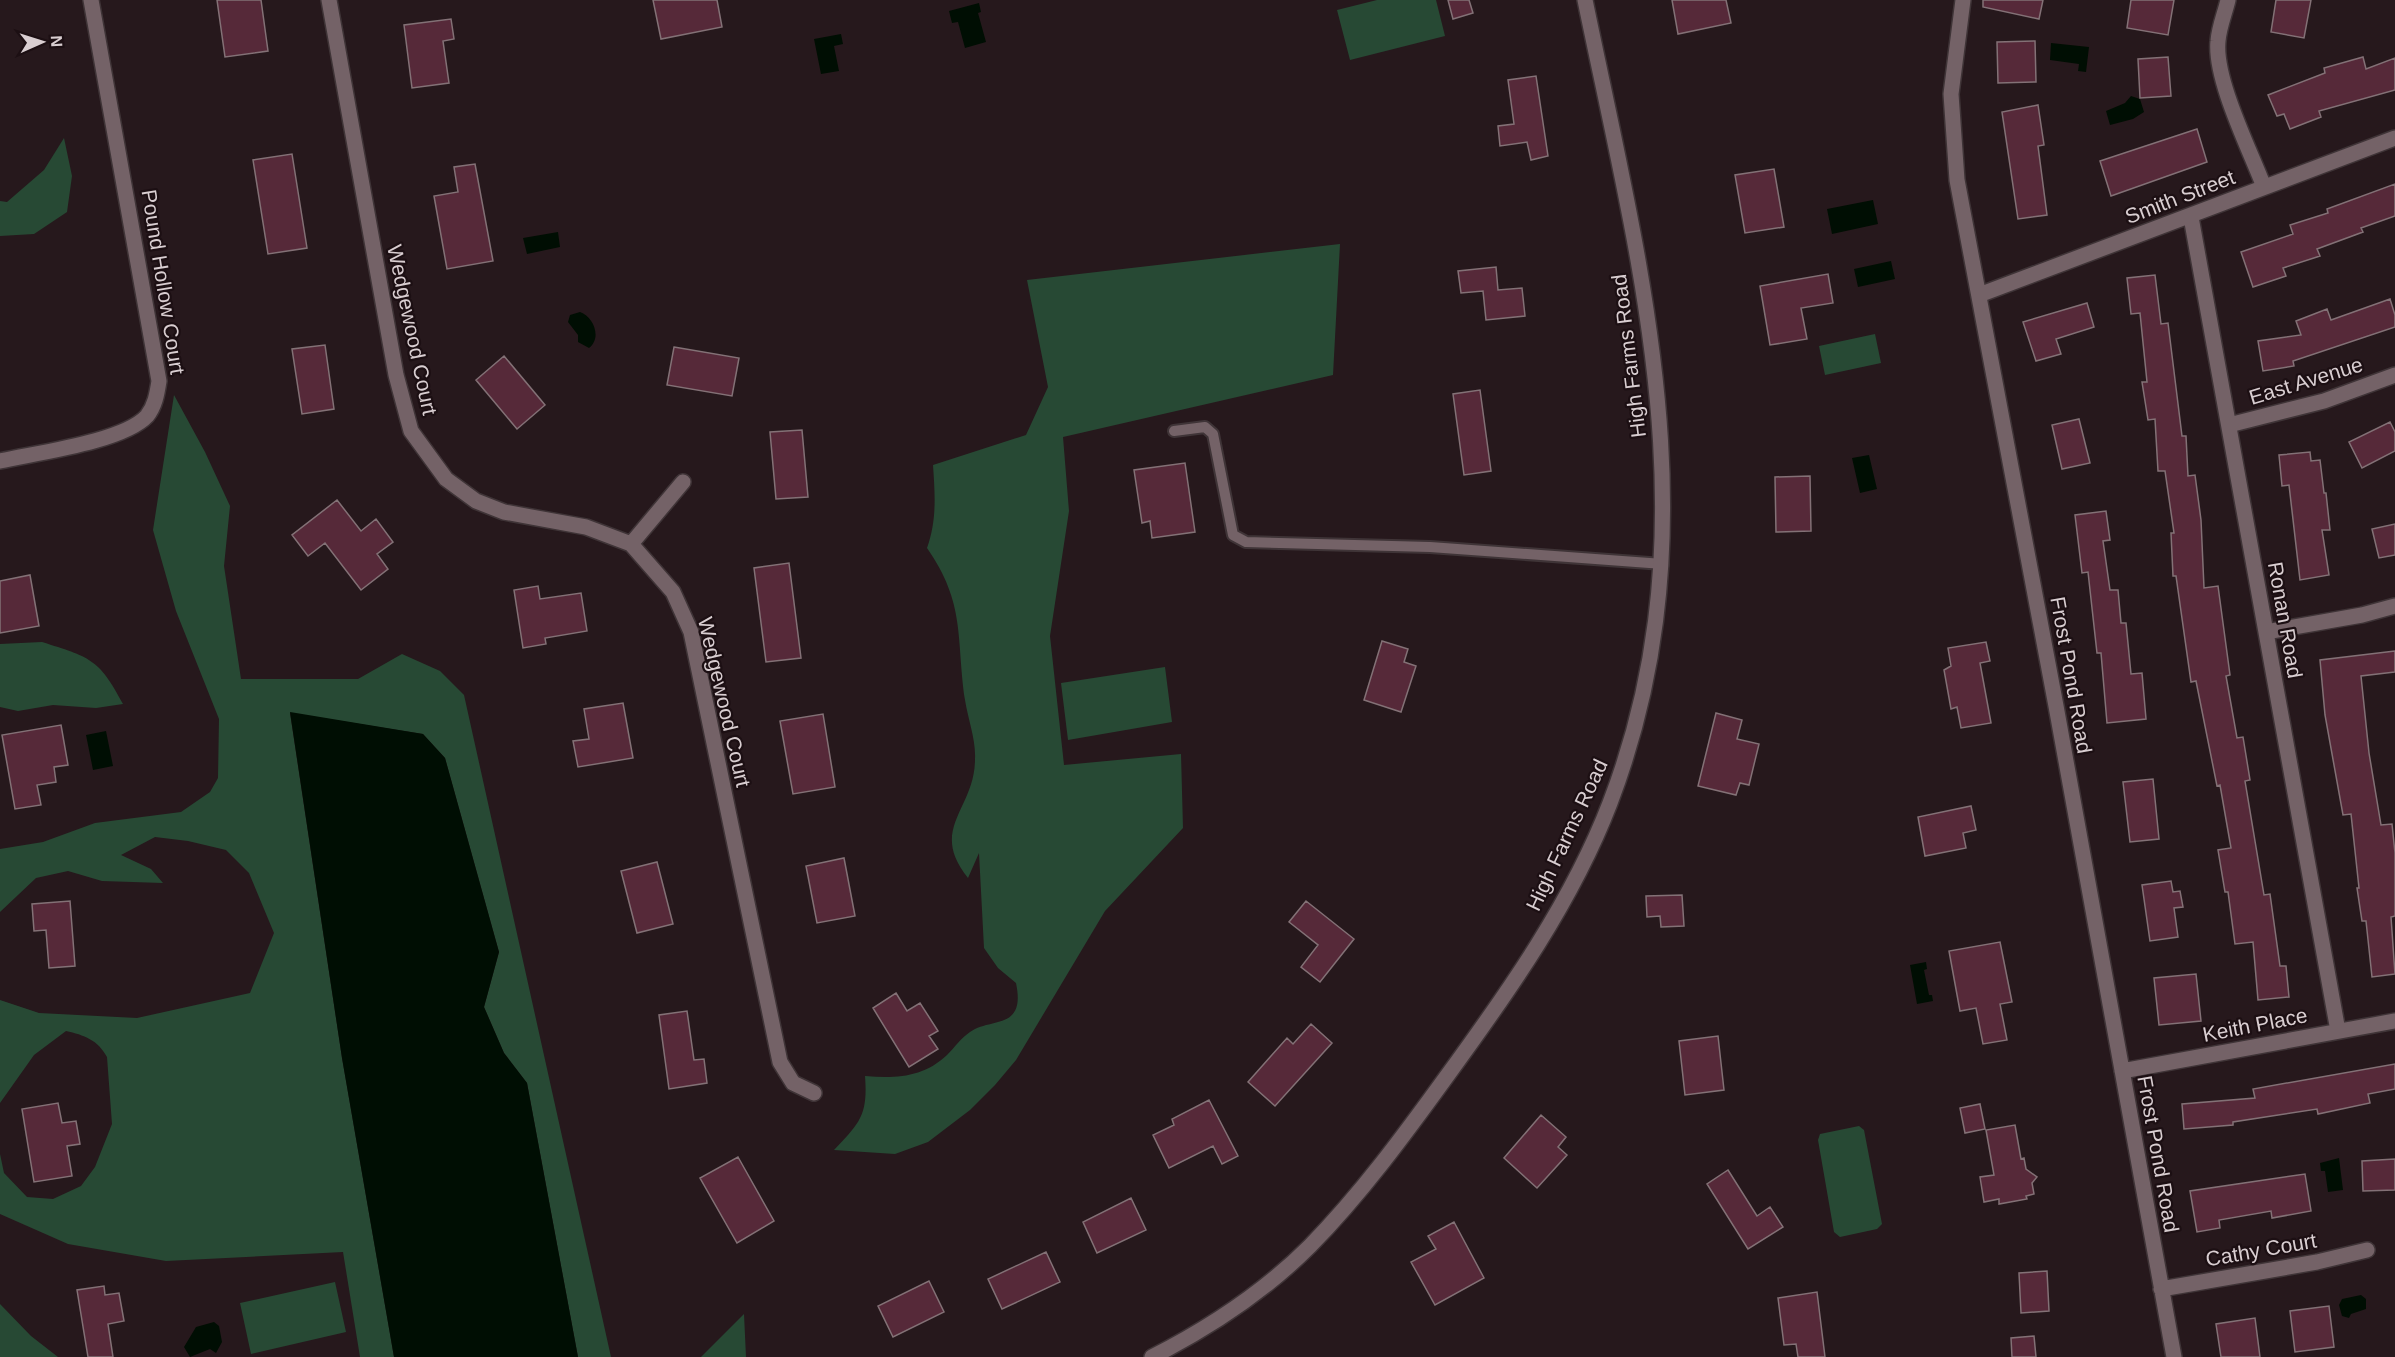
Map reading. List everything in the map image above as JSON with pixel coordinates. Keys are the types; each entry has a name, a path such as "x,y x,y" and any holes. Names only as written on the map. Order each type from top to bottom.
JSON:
{"street":[{"name":"Pound Hollow Court","path":"0,461 122,432 148,415 156,400 159,381 91,0"},
{"name":"Wedgewood Court","path":"329,0 396,375 411,431 447,479 476,501 504,512 586,527 631,544 673,592 691,632 777,1048 785,1074 793,1083 814,1093"},
{"name":"High Farms Road","path":"1152,1357 1206,1327 1261,1289 1328,1227 1401,1140 1487,1022 1539,944 1591,844 1626,760 1646,683 1658,616 1663,564 1663,469 1653,345 1640,264 1585,0"},
{"name":"Frost Pond Road","path":"1963,0 1951,94 1957,180 2174,1357"},
{"path":"2228,0 2218,41 2219,58 2224,83 2264,187"},
{"name":"Smith Street","path":"1979,295 2191,217 2395,138"},
{"name":"Ronan Road","path":"2191,217 2338,1031"},
{"name":"East Avenue","path":"2229,425 2324,401 2395,375"},
{"path":"631,544 684,482"},
{"path":"2266,632 2362,615 2395,606"},
{"name":"Keith Place","path":"2122,1071 2395,1021"},
{"name":"Cathy Court","path":"2162,1289 2317,1262 2367,1250"}],"lane":[{"path":"1174,431 1205,427 1213,434 1233,535 1246,542 1430,547 1663,564"}],"green space":[{"path":"1377,0 1436,0 1445,36 1350,60 1337,10"},
{"path":"64,138 72,176 67,212 34,234 0,236 0,201 7,202 44,170"},
{"path":"1340,244 1333,375 1063,437 1069,511 1050,636 1064,765 1181,754 1183,828 1105,911 1016,1060 970,1110 928,1142 895,1154 834,1150 850,1133 860,1117 865,1100 865,1076 909,1075 929,1068 947,1055 970,1032 1005,1020 1016,1009 1018,998 1016,983 998,968 984,948 979,853 968,878 957,861 952,845 957,819 973,777 975,752 965,700 954,604 939,568 927,548 934,517 933,465 1026,435 1048,387 1027,280"},
{"path":"1875,334 1881,363 1825,375 1819,346"},
{"path":"174,395 205,452 230,506 224,566 241,679 358,679 402,654 440,671 464,695 611,1357 578,1357 527,1083 504,1053 484,1007 499,952 445,758 423,734 290,713 342,1058 394,1357 360,1357 343,1252 166,1261 68,1244 0,1214 0,1154 4,1173 27,1197 53,1199 81,1186 95,1167 112,1124 107,1057 90,1039 66,1031 34,1055 0,1103 0,1000 39,1013 137,1018 250,993 274,933 249,873 226,850 188,841 155,837 121,855 151,869 163,883 102,881 68,871 36,878 0,912 0,849 43,842 95,823 181,812 210,792 218,778 219,719 176,611 153,530"},
{"path":"42,642 91,661 107,677 123,704 96,708 53,705 18,711 0,707 0,644"},
{"path":"1165,667 1172,722 1068,740 1061,683"},
{"path":"1859,1126 1864,1130 1882,1224 1877,1229 1840,1237 1834,1232 1818,1140 1820,1134"},
{"path":"335,1282 346,1332 251,1354 240,1303"},
{"path":"0,1304 31,1336 58,1357 0,1357"},
{"path":"744,1314 746,1357 701,1357"}],"shaded area":[{"path":"979,3 981,12 978,13 986,42 965,48 958,22 952,23 949,11"},
{"path":"841,34 843,44 834,46 839,71 821,74 814,39"},
{"path":"2051,43 2089,47 2086,72 2078,71 2079,64 2050,60"},
{"path":"2131,96 2140,99 2144,112 2133,119 2110,125 2106,111 2125,103"},
{"path":"1873,200 1878,224 1832,234 1827,209"},
{"path":"558,232 560,247 527,254 523,238"},
{"path":"1891,261 1895,279 1858,287 1854,269"},
{"path":"580,312 589,318 595,328 595,339 589,348 578,342 578,335 568,322 570,315"},
{"path":"1869,455 1877,489 1860,493 1852,458"},
{"path":"290,712 423,734 445,758 499,952 484,1007 504,1053 527,1083 578,1357 394,1357 342,1058"},
{"path":"106,731 113,766 93,770 86,735"},
{"path":"1926,962 1927,969 1924,970 1929,995 1932,995 1933,1001 1917,1004 1910,965"},
{"path":"2339,1158 2343,1190 2328,1192 2325,1171 2321,1171 2320,1163"},
{"path":"2361,1295 2366,1299 2366,1309 2351,1314 2349,1318 2342,1316 2339,1305 2342,1299"},
{"path":"214,1322 219,1326 222,1342 216,1353 210,1349 190,1357 184,1347 196,1327"}],"building":[{"path":"217,0 261,0 268,51 225,57"},
{"path":"653,0 717,0 722,27 661,39"},
{"path":"1448,0 1469,0 1473,13 1453,19"},
{"path":"1672,0 1726,0 1731,23 1678,34"},
{"path":"1983,0 2043,0 2039,19 1983,7"},
{"path":"2131,0 2174,0 2168,35 2127,28"},
{"path":"2276,0 2311,0 2304,38 2271,32"},
{"path":"451,19 454,39 443,41 449,83 412,88 404,25"},
{"path":"2035,41 2036,82 1998,83 1997,42"},
{"path":"2168,57 2171,96 2140,98 2138,59"},
{"path":"2363,57 2366,69 2395,58 2395,90 2319,111 2321,117 2290,129 2284,114 2277,116 2268,95 2325,73 2324,68"},
{"path":"1536,76 1548,156 1531,160 1527,142 1500,146 1498,126 1514,124 1508,80"},
{"path":"2038,105 2044,145 2038,146 2047,215 2018,219 2002,112"},
{"path":"2197,129 2207,162 2111,196 2100,161"},
{"path":"292,154 307,248 268,254 253,160"},
{"path":"475,164 493,261 447,269 434,196 458,192 454,167"},
{"path":"1774,169 1784,227 1745,233 1735,175"},
{"path":"2395,184 2395,216 2361,228 2363,232 2317,249 2320,256 2283,268 2286,276 2253,287 2241,252 2293,234 2290,225 2328,213 2327,209"},
{"path":"1496,267 1498,290 1522,288 1525,316 1486,320 1483,291 1461,293 1458,271"},
{"path":"1828,274 1833,303 1801,308 1807,339 1770,345 1760,286"},
{"path":"2155,275 2161,324 2168,323 2182,436 2186,436 2188,476 2195,475 2201,520 2204,588 2218,586 2230,675 2226,676 2237,738 2243,737 2250,780 2245,781 2264,895 2270,894 2280,966 2286,966 2289,997 2258,1000 2253,942 2235,944 2228,892 2225,892 2218,850 2231,848 2220,785 2217,786 2196,681 2191,682 2176,576 2173,576 2171,533 2174,533 2165,471 2158,471 2155,419 2148,420 2142,382 2147,382 2140,313 2131,314 2127,278"},
{"path":"2390,299 2395,315 2395,327 2293,361 2294,366 2263,371 2258,341 2301,335 2296,321 2327,309 2331,320"},
{"path":"2087,303 2094,327 2056,339 2061,354 2036,361 2023,322"},
{"path":"325,345 334,409 302,414 292,349"},
{"path":"674,347 739,358 732,396 667,385"},
{"path":"504,356 545,405 517,429 476,380"},
{"path":"1480,390 1491,471 1464,475 1453,394"},
{"path":"2079,419 2090,463 2062,469 2052,425"},
{"path":"2390,422 2395,432 2395,451 2362,468 2349,442"},
{"path":"802,430 808,497 776,499 770,432"},
{"path":"2310,452 2311,461 2320,460 2324,493 2326,493 2330,530 2322,530 2329,575 2300,580 2289,485 2282,486 2279,455"},
{"path":"1185,463 1195,532 1152,538 1150,521 1142,523 1134,470"},
{"path":"1810,476 1811,531 1776,532 1775,477"},
{"path":"337,500 361,531 376,519 393,542 377,554 388,569 361,590 325,543 308,556 292,535"},
{"path":"2106,511 2110,540 2103,541 2110,590 2118,590 2121,623 2126,623 2131,674 2142,673 2146,719 2107,723 2101,653 2097,653 2088,572 2082,573 2075,515"},
{"path":"2395,524 2395,555 2379,558 2372,529"},
{"path":"789,563 801,658 766,662 754,568"},
{"path":"30,575 39,626 0,633 0,581"},
{"path":"538,586 540,599 581,593 587,631 545,638 546,644 523,648 514,590"},
{"path":"1382,641 1408,649 1404,662 1416,666 1401,712 1364,700"},
{"path":"1986,642 1990,661 1980,663 1991,723 1961,728 1957,707 1951,709 1944,670 1951,666 1948,648"},
{"path":"2395,651 2395,672 2361,676 2369,753 2381,825 2392,824 2395,853 2395,916 2391,917 2395,974 2372,977 2366,921 2362,921 2357,888 2359,888 2351,814 2343,815 2325,715 2320,660"},
{"path":"623,703 633,758 578,767 573,741 589,739 584,709"},
{"path":"1716,713 1742,720 1737,739 1759,744 1749,785 1740,783 1736,795 1698,786"},
{"path":"823,714 835,787 793,794 780,721"},
{"path":"61,725 68,765 54,767 56,782 37,785 41,805 15,809 2,735"},
{"path":"2153,779 2159,839 2130,842 2123,782"},
{"path":"1971,806 1976,830 1963,833 1966,848 1925,856 1918,817"},
{"path":"844,858 855,916 817,923 806,866"},
{"path":"657,862 673,924 637,933 621,871"},
{"path":"2171,881 2173,892 2180,891 2183,907 2174,908 2178,937 2150,941 2142,885"},
{"path":"1682,895 1684,926 1661,927 1660,916 1647,917 1646,896"},
{"path":"70,901 75,966 49,968 46,930 34,931 32,904"},
{"path":"1306,901 1354,939 1320,982 1301,967 1318,945 1289,922"},
{"path":"2000,942 2012,1002 2000,1004 2007,1040 1983,1044 1976,1008 1960,1011 1949,951"},
{"path":"2196,974 2201,1021 2159,1025 2154,978"},
{"path":"896,993 907,1011 920,1003 938,1031 929,1036 938,1049 909,1067 873,1008"},
{"path":"687,1011 694,1060 704,1059 707,1083 669,1089 659,1015"},
{"path":"1311,1024 1332,1043 1275,1106 1248,1082 1287,1038 1293,1044"},
{"path":"1718,1036 1724,1090 1685,1095 1679,1041"},
{"path":"2395,1064 2395,1089 2368,1094 2370,1103 2318,1114 2317,1109 2233,1122 2233,1125 2184,1129 2182,1104 2255,1098 2253,1089"},
{"path":"1209,1100 1238,1156 1222,1164 1213,1146 1169,1168 1153,1135 1174,1125 1172,1119"},
{"path":"58,1103 62,1123 76,1121 80,1144 67,1146 72,1176 34,1182 22,1109"},
{"path":"1980,1104 1985,1129 1965,1133 1960,1108"},
{"path":"1541,1115 1566,1137 1558,1147 1567,1155 1537,1188 1504,1158"},
{"path":"2015,1125 2021,1159 2024,1158 2026,1169 2037,1177 2032,1183 2034,1194 2026,1196 2027,1199 1999,1204 1999,1199 1984,1202 1980,1177 1994,1175 1986,1130"},
{"path":"738,1157 774,1221 737,1243 700,1178"},
{"path":"2395,1159 2395,1190 2363,1191 2362,1161"},
{"path":"1728,1170 1757,1216 1770,1207 1783,1227 1748,1249 1707,1184"},
{"path":"2305,1174 2311,1211 2272,1218 2271,1211 2219,1220 2220,1228 2197,1232 2190,1191"},
{"path":"1131,1198 1146,1230 1097,1253 1083,1222"},
{"path":"1454,1222 1484,1278 1435,1305 1411,1262 1436,1249 1428,1236"},
{"path":"1046,1252 1060,1282 1002,1309 988,1279"},
{"path":"2047,1271 2049,1311 2021,1313 2019,1273"},
{"path":"929,1281 944,1312 893,1337 878,1306"},
{"path":"104,1286 105,1295 119,1293 124,1321 108,1324 113,1357 88,1357 77,1290"},
{"path":"1817,1292 1825,1357 1798,1357 1796,1344 1784,1345 1778,1298"},
{"path":"2329,1306 2334,1347 2295,1352 2290,1311"},
{"path":"2255,1318 2260,1357 2221,1357 2216,1324"},
{"path":"2034,1336 2036,1357 2012,1357 2011,1338"}]}
